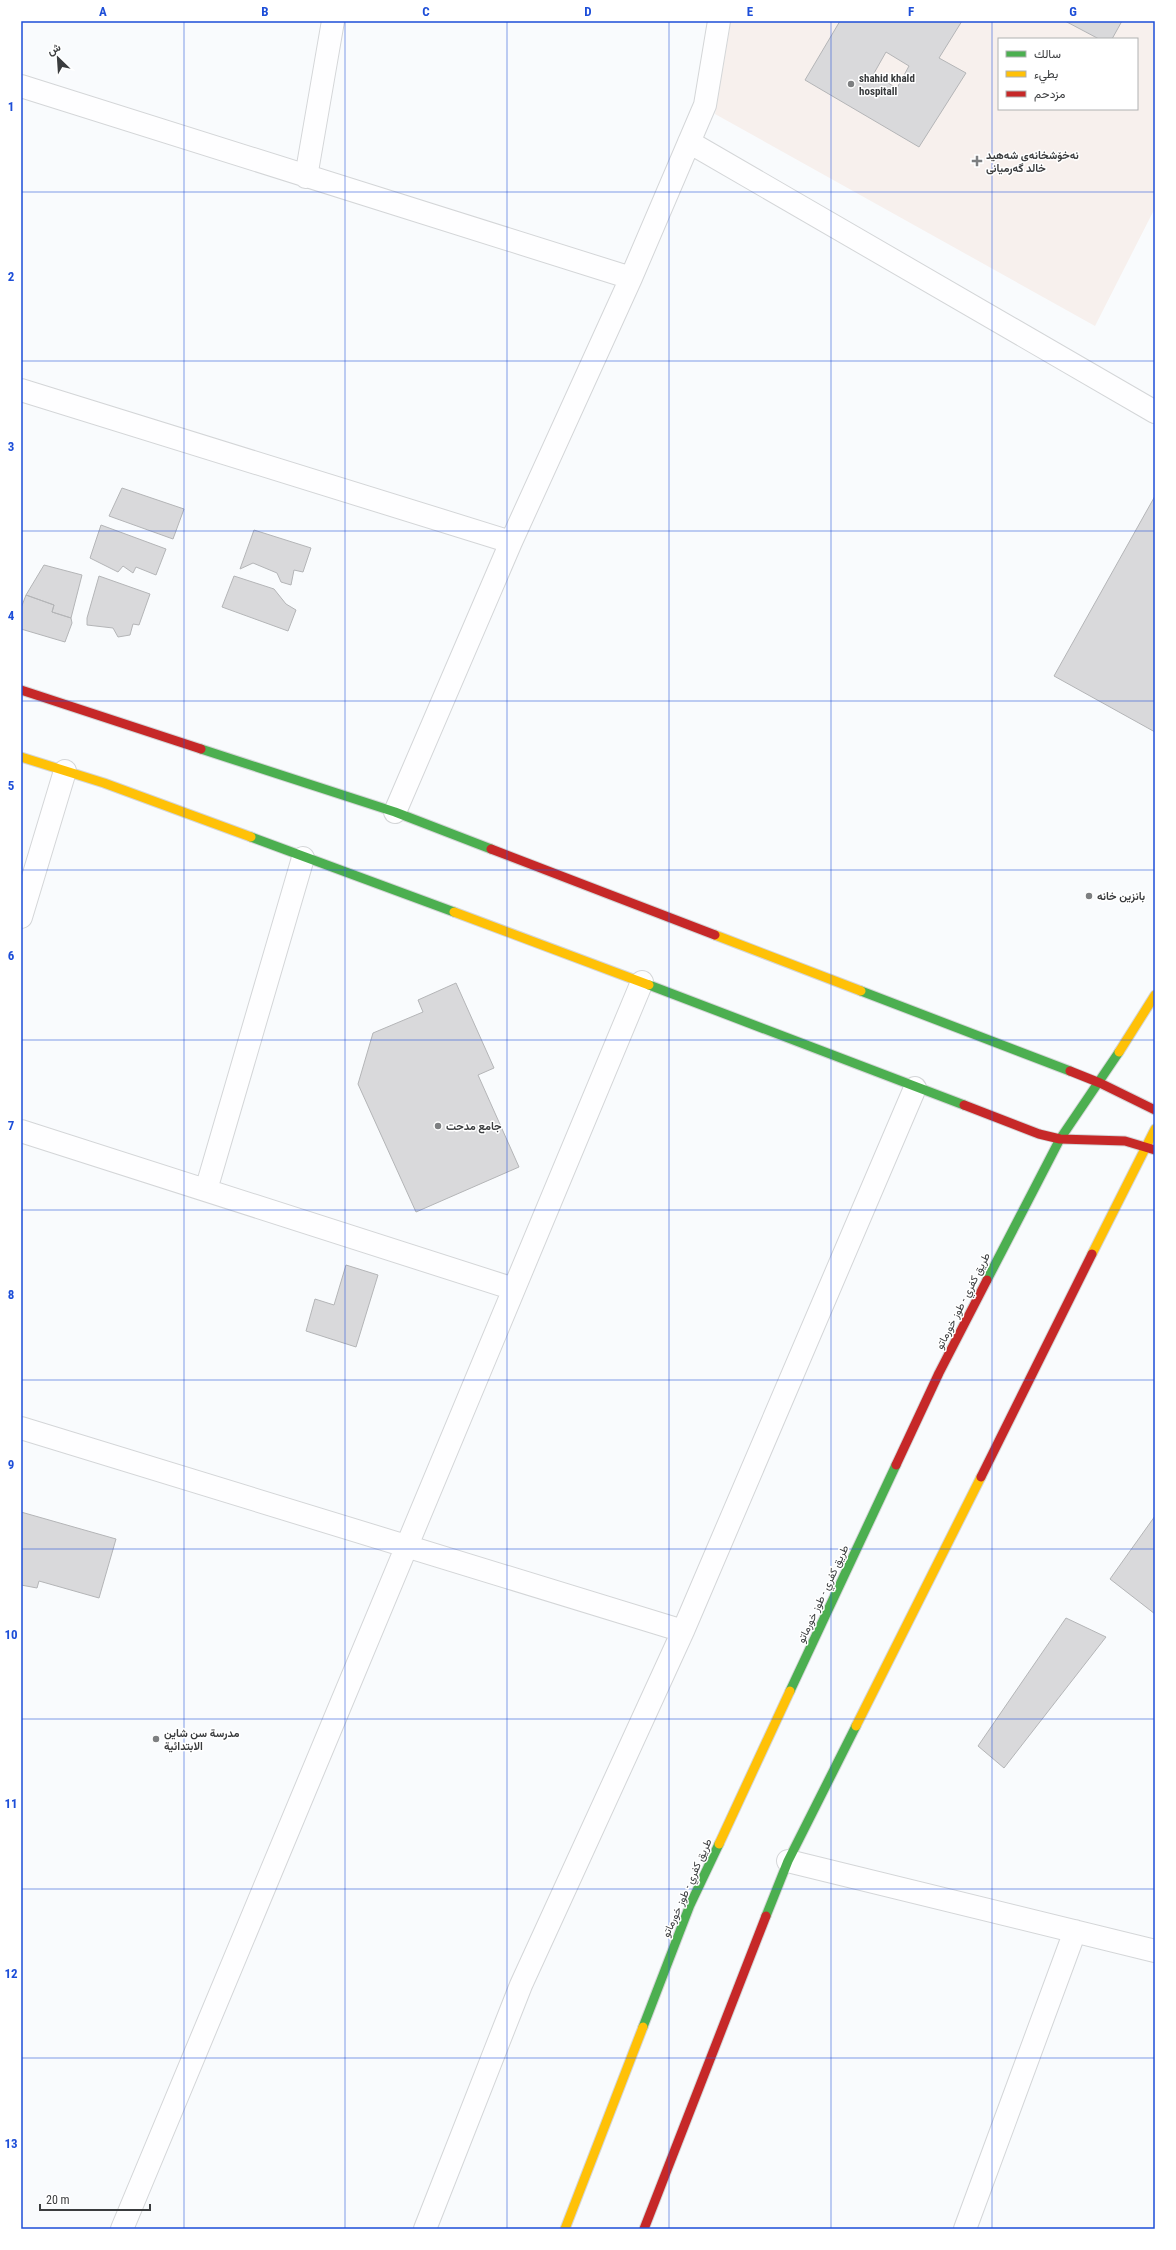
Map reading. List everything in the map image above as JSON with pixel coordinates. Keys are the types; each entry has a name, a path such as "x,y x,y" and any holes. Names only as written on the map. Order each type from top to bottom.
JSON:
{"main road":[{"path":"21,690 395,812 1100,1083 1155,1110"},
{"path":"21,757 104,783 303,858 642,982 915,1088 1039,1134 1060,1139 1125,1141 1151,1148"},
{"name":"طريق كفري - طوز خورماتو","path":"565,2229 690,1905 939,1373 1060,1139 1100,1083 1155,995"},
{"path":"644,2229 788,1861 1151,1148 1155,1129"}],"street":[{"path":"306,177 333,21"},
{"path":"395,812 511,542 632,278 705,105 719,21"},
{"path":"21,86 306,177 632,278"},
{"path":"689,142 1155,412"},
{"path":"21,390 511,542"},
{"path":"21,917 65,771"},
{"path":"206,1190 303,858"},
{"path":"122,2229 642,982"},
{"path":"425,2229 521,1985 683,1631 915,1088"},
{"path":"21,1131 514,1289"},
{"path":"21,1428 407,1545 683,1631"},
{"path":"788,1861 1155,1952"},
{"path":"965,2229 1075,1932"}],"shaded area":[{"name":"نەخۆشخانەی شەهید خالد گەرمیانی","path":"731,21 1155,21 1155,208 1095,326 715,114"}],"building":[{"name":"shahid khald hospitall","path":"840,21 962,21 939,58 966,73 919,147 805,80","holes":["886,52 909,66 897,88 873,75"]},
{"path":"1065,21 1122,21 1113,38 1097,38"},
{"path":"122,488 184,509 173,539 109,516"},
{"path":"1155,496 1155,732 1054,676"},
{"path":"101,525 166,549 156,575 136,567 133,573 123,566 118,572 90,558"},
{"path":"254,530 311,548 303,572 294,570 291,585 281,582 277,573 253,563 240,569"},
{"path":"44,565 82,575 71,618 52,612 54,605 26,595"},
{"path":"99,576 150,594 139,625 133,624 130,635 118,637 113,628 87,625 87,618"},
{"path":"234,576 274,589 286,604 296,610 288,631 222,607"},
{"path":"26,595 54,605 52,612 71,618 72,623 65,642 21,629 21,608"},
{"name":"جامع مدحت","path":"456,983 494,1068 478,1075 519,1167 416,1212 358,1084 373,1033 423,1012 418,1000"},
{"path":"346,1265 378,1275 356,1347 306,1331 315,1299 334,1305"},
{"path":"21,1512 116,1539 99,1598 39,1581 37,1588 21,1585"},
{"path":"1155,1516 1155,1614 1110,1579"},
{"path":"1066,1618 1106,1637 1004,1768 978,1746"}],"traffic: fast":[{"path":"201,749 395,812 491,849"},
{"path":"251,837 454,912"},
{"path":"649,985 964,1105"},
{"path":"861,991 1070,1071"},
{"path":"987,1280 1060,1139 1119,1052"},
{"path":"790,1691 896,1465"},
{"path":"766,1916 788,1861 856,1726"},
{"path":"643,2027 690,1905 719,1844"}],"traffic: slow":[{"path":"21,757 104,783 251,837"},
{"path":"454,912 649,985"},
{"path":"715,935 861,991"},
{"path":"1119,1052 1155,995"},
{"path":"1092,1254 1155,1129"},
{"path":"856,1726 981,1477"},
{"path":"719,1844 790,1691"},
{"path":"565,2229 643,2027"}],"traffic: jam":[{"path":"21,690 201,749"},
{"path":"491,849 715,935"},
{"path":"1070,1071 1100,1083 1155,1110"},
{"path":"964,1105 1039,1134 1060,1139 1125,1141 1155,1150"},
{"path":"981,1477 1092,1254"},
{"path":"896,1465 939,1373 987,1280"},
{"path":"644,2229 766,1916"}],"place":[{"name":"shahid khald hospitall","path":"851,84"},
{"name":"نەخۆشخانەی شەهید خالد گەرمیانی","path":"977,161"},
{"name":"بانزين خانه","path":"1089,896"},
{"name":"جامع مدحت","path":"438,1126"},
{"name":"مدرسة سن شاين الابتدائية","path":"156,1739"}]}
